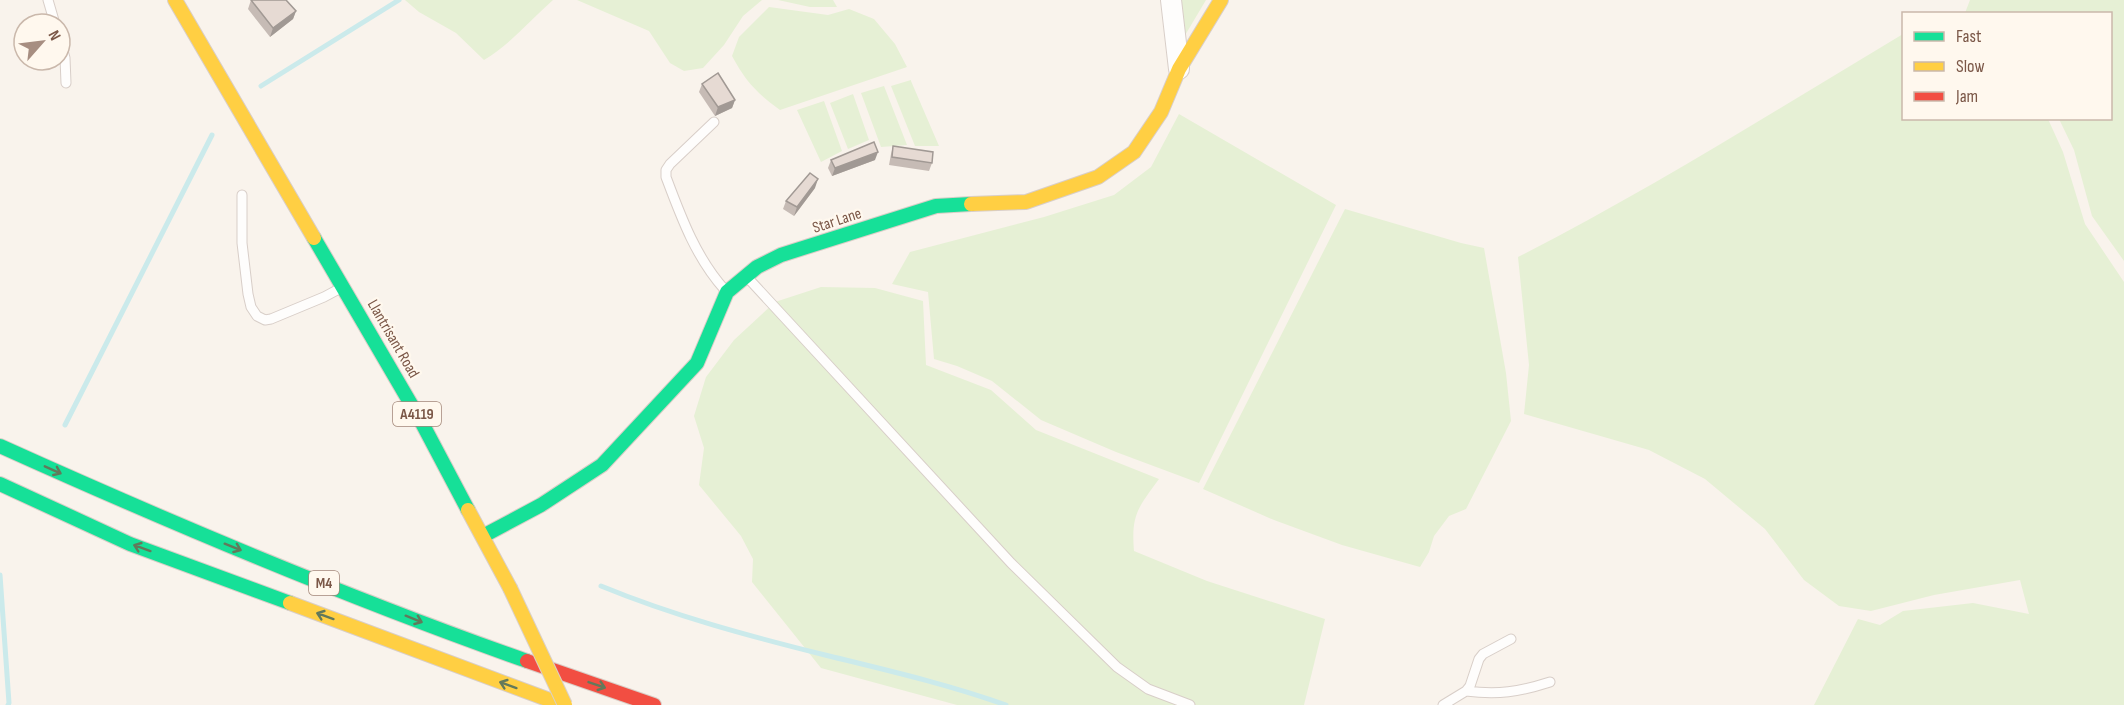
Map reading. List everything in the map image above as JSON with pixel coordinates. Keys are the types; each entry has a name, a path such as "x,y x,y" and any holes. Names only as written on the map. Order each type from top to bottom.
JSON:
{"main road":[{"name":"Llantrisant Road","path":"175,0 422,423 510,588 564,705"},
{"name":"Star Lane","path":"483,536 542,505 602,465 697,363 727,292 757,267 781,255 936,206 1026,202 1098,177 1134,152 1161,112 1179,69 1221,0"},
{"name":"M4","path":"0,446 155,516 429,625 654,705"},
{"name":"M4","path":"0,484 130,543 564,705"}],"street":[{"path":"1171,0 1179,69"}],"lane":[{"path":"66,72 66,83"},
{"path":"714,122 670,164 666,170 666,177 692,241 714,279 727,292"},
{"path":"242,195 242,243 248,294 251,307 257,316 265,320 271,319 324,297 343,286"},
{"path":"745,275 1011,563 1108,659 1148,689 1190,705"},
{"path":"1443,705 1470,686 1479,659 1483,654 1511,639"},
{"path":"1466,691 1490,694 1520,692 1550,682"}],"green space":[{"path":"405,0 553,0 511,40 484,60 456,33 419,12"},
{"path":"577,0 762,0 743,16 724,45 703,68 684,71 670,63 649,31"},
{"path":"778,0 833,0 837,7 810,7"},
{"path":"1181,0 1206,0 1184,37"},
{"path":"1970,0 2124,0 2124,261 2092,216 2074,150 2059,120 2112,120 2112,12 1965,12"},
{"path":"769,7 828,15 849,9 874,19 895,44 907,67 780,110 753,86 732,56 739,37"},
{"path":"1902,35 1902,120 2048,120 2063,152 2085,224 2124,282 2124,705 1814,705 1858,619 1880,625 1903,611 1973,603 2029,614 2020,580 1934,595 1871,611 1839,606 1804,580 1765,529 1705,479 1649,450 1524,414 1529,365 1518,257 1616,205"},
{"path":"911,80 939,146 915,146 891,86"},
{"path":"884,86 907,145 881,147 861,93"},
{"path":"853,94 869,140 848,149 830,103"},
{"path":"824,101 842,151 821,162 797,110"},
{"path":"1179,114 1336,205 1199,483 1116,452 1041,420 992,381 934,359 928,292 892,284 910,252 1044,217 1114,195 1151,167"},
{"path":"1345,209 1484,248 1506,373 1511,421 1466,509 1449,516 1434,536 1429,552 1420,567 1342,545 1274,520 1203,489"},
{"path":"821,287 875,288 923,301 926,365 991,390 1036,430 1159,479 1146,497 1135,520 1134,551 1207,581 1325,619 1304,705 957,705 821,668 752,582 753,559 741,536 699,485 704,448 694,416 706,377 734,340 775,302"}],"building":[{"path":"251,0 286,0 296,11 273,28"},
{"path":"718,73 735,100 718,107 702,84"},
{"path":"874,142 878,152 835,168 831,160"},
{"path":"893,146 933,152 932,163 892,157"},
{"path":"810,173 818,179 797,207 786,201"}],"waterway":[{"path":"261,86 399,0"},
{"path":"65,425 212,135"},
{"path":"0,575 8,705"},
{"path":"601,586 712,625 939,684 1006,705"}],"traffic: fast":[{"path":"483,536 541,505 602,465 697,363 727,292 757,267 781,255 936,206 971,204"},
{"path":"314,238 422,423 468,510"},
{"path":"0,446 261,559 393,612 527,661"},
{"path":"0,484 130,544 290,603"}],"traffic: slow":[{"path":"175,0 314,238"},
{"path":"971,204 1026,202 1098,177 1134,152 1161,112 1179,69 1221,0"},
{"path":"468,510 510,588"},
{"path":"510,588 565,705"},
{"path":"290,603 563,705"}],"traffic: jam":[{"path":"527,661 654,705"}]}
